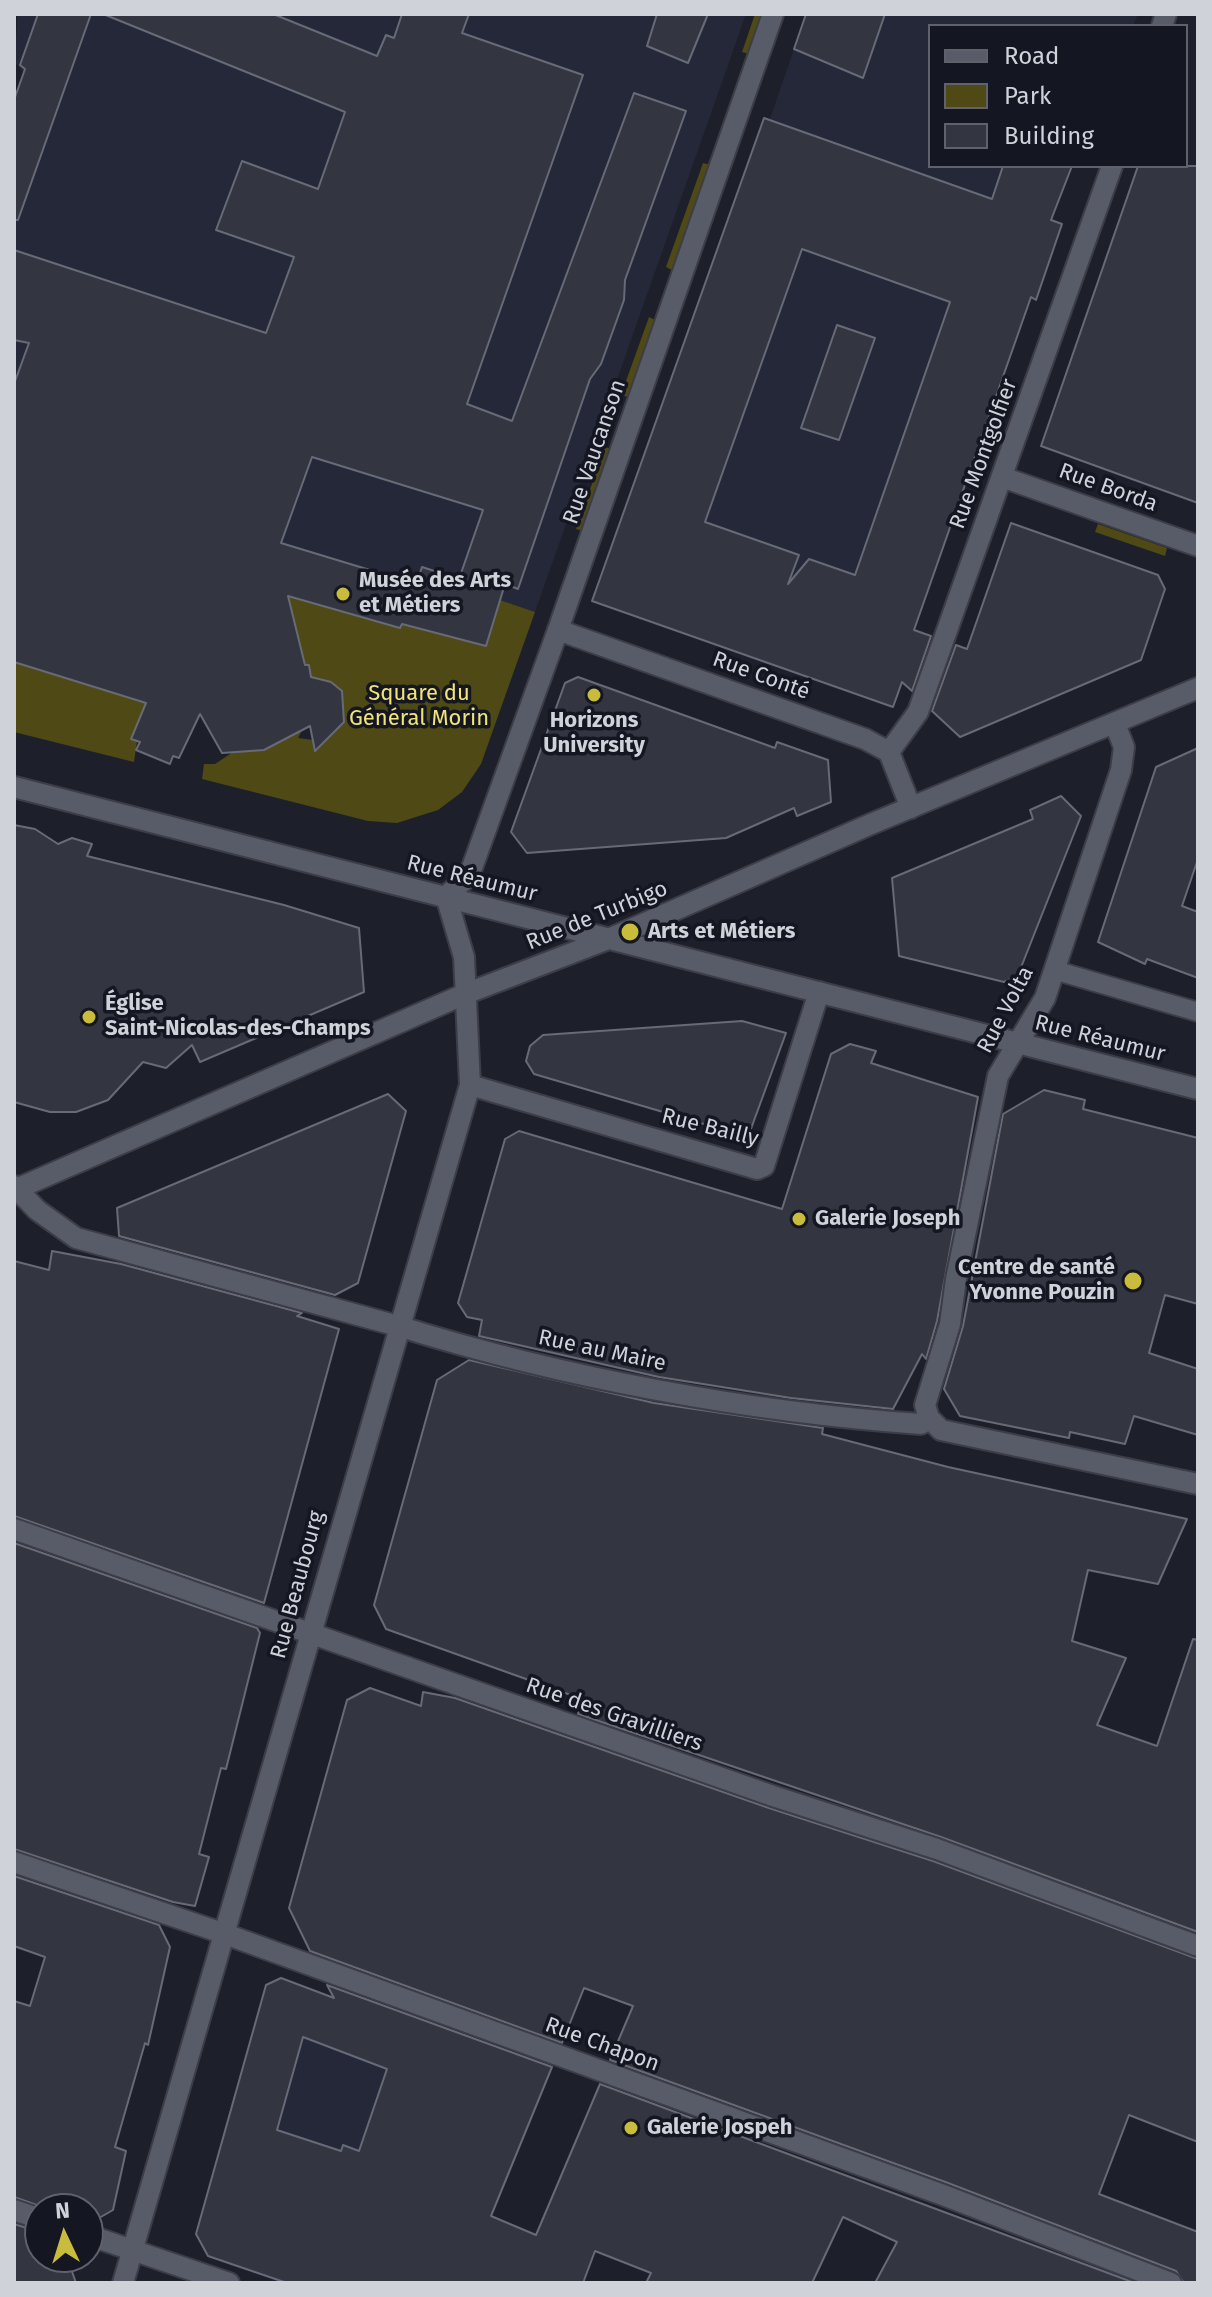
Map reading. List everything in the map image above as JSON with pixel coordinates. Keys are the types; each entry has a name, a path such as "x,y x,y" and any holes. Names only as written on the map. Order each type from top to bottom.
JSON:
{"street":[{"name":"Rue Vaucanson","path":"446,896 469,876 773,14"},
{"name":"Rue Montgolfier","path":"889,752 918,712 1111,168"},
{"name":"Rue Borda","path":"1002,477 1198,546"},
{"name":"Rue Conté","path":"558,630 865,739 889,752"},
{"name":"Rue de Turbigo","path":"15,1188 465,994 611,938 1198,688"},
{"name":"Rue Volta","path":"929,1418 926,1396 950,1324 956,1279 998,1076 1045,998 1121,770 1124,747 1115,724"},
{"path":"889,752 911,808"},
{"name":"Rue Réaumur","path":"14,787 1198,1089"},
{"name":"Rue Beaubourg","path":"123,2283 470,1085 464,957 446,896"},
{"name":"Rue Bailly","path":"470,1085 757,1169 764,1166 819,992"},
{"name":"Rue au Maire","path":"15,1188 37,1210 76,1238 504,1355 753,1405 854,1419 921,1424 929,1418"},
{"path":"929,1418 941,1430 1198,1484"},
{"name":"Rue des Gravilliers","path":"14,1529 773,1796 937,1849 1198,1946"},
{"name":"Rue Chapon","path":"14,1862 225,1934 943,2195 1171,2283"},
{"path":"104,2240 229,2283"}],"lane":[{"path":"1054,970 1198,1012"}],"shaded area":[{"path":"18,14 746,14 535,612 500,600 486,646 352,615 14,564 14,99 27,76 14,62"},
{"path":"806,14 1138,14 1134,24 928,24 928,168 1071,168 1052,220 1062,224 1036,300 1031,298 914,630 919,632 893,707 592,601 763,118 770,119"},
{"path":"281,1978 410,2028 359,2152 345,2163 219,2153 266,1985"}],"green space":[{"path":"755,14 769,14 756,56 742,52"},
{"path":"703,163 714,166 676,272 666,267"},
{"path":"649,317 661,323 635,399 621,395"},
{"path":"605,447 618,451 589,533 576,529"},
{"path":"1098,524 1167,548 1165,556 1095,532"},
{"name":"Square du Général Morin","path":"271,591 400,628 402,624 486,646 500,600 535,612 481,764 462,792 438,810 397,823 368,821 202,779 204,764 215,764 236,750 252,751 280,742 288,727 301,732 298,738 313,740 323,680 305,683 306,665"},
{"path":"14,662 148,703 132,739 137,741 134,762 14,732"}],"building":[{"path":"38,14 91,14 18,220 14,220 14,100 25,69 20,65"},
{"path":"103,14 273,14 377,56 386,35 394,38 402,14 469,14 462,33 583,75 467,404 512,421 634,93 686,111 625,280 624,300 601,364 590,379 518,589 505,584 486,646 402,624 400,628 288,596 305,665 309,665 311,677 331,682 342,691 344,722 315,751 310,726 264,750 222,753 200,714 179,758 173,756 170,764 136,750 140,742 131,739 146,703 14,662 14,384 29,343 14,340 14,250 266,333 294,257 216,230 242,161 318,189 345,112","holes":["312,457 483,510 459,579 422,567 416,584 281,543"]},
{"path":"657,14 708,14 688,63 647,46"},
{"path":"806,14 885,14 863,78 794,49"},
{"path":"764,118 992,199 1002,168 1071,168 1051,220 1062,224 1036,300 1031,297 914,630 931,636 912,691 902,682 893,707 592,601","holes":["802,249 950,302 855,575 809,559 788,584 799,555 705,522"]},
{"path":"1198,166 1198,503 1041,446 1137,168"},
{"path":"837,325 875,338 839,440 801,428"},
{"path":"1011,523 1158,575 1165,589 1141,660 960,737 932,711 956,645 967,649"},
{"path":"578,677 775,748 777,742 828,760 831,802 797,816 794,808 726,838 527,853 511,832 565,683"},
{"path":"1198,748 1198,859 1182,906 1198,912 1198,978 1147,959 1145,964 1098,942 1156,767"},
{"path":"1061,796 1081,816 1018,975 1004,982 899,956 892,878 1033,819 1030,810"},
{"path":"14,825 35,829 58,844 72,838 92,844 87,856 284,905 359,928 364,992 200,1062 192,1045 166,1068 143,1062 108,1100 76,1112 50,1112 14,1102"},
{"path":"742,1021 786,1033 748,1137 534,1074 526,1061 530,1046 543,1035"},
{"path":"850,1044 876,1051 871,1063 978,1097 937,1321 926,1359 922,1354 893,1409 791,1398 659,1377 479,1336 482,1320 467,1317 458,1303 505,1139 519,1131 782,1209 831,1054"},
{"path":"1044,1090 1085,1100 1083,1109 1198,1138 1198,1304 1165,1295 1149,1353 1198,1369 1198,1435 1134,1416 1125,1444 1070,1432 1069,1438 960,1416 944,1389 963,1326 1003,1114"},
{"path":"388,1094 406,1111 358,1283 335,1295 119,1236 117,1208"},
{"path":"52,1251 121,1264 302,1313 297,1316 339,1329 264,1603 14,1516 14,1261 49,1270"},
{"path":"469,1360 654,1403 823,1428 822,1434 948,1467 1187,1519 1158,1584 1088,1570 1072,1641 1126,1658 1097,1725 1157,1746 1193,1639 1198,1640 1198,1932 941,1837 578,1714 582,1699 386,1629 374,1605 437,1380"},
{"path":"14,1543 257,1628 260,1633 226,1769 221,1768 199,1854 209,1857 195,1906 173,1902 14,1849"},
{"path":"370,1688 421,1706 423,1692 455,1698 769,1808 933,1861 1198,1959 1198,2142 1129,2115 1099,2194 1198,2232 1198,2283 1184,2283 1176,2271 948,2183 610,2060 633,2006 584,1988 562,2043 310,1951 289,1908 347,1700"},
{"path":"14,1876 159,1925 170,1947 148,2045 145,2043 115,2147 126,2151 113,2210 104,2215 104,2193 24,2193 24,2201 14,2197 14,2001 30,2006 45,1957 14,1946"},
{"path":"281,1978 334,1998 327,1985 552,2067 491,2216 536,2235 600,2084 1135,2283 875,2283 897,2242 843,2217 812,2283 646,2283 651,2273 595,2251 583,2283 287,2283 208,2256 196,2234 266,1985","holes":["303,2037 387,2069 359,2151 343,2145 341,2151 277,2130"]},
{"path":"14,2224 24,2227 24,2273 73,2273 76,2283 14,2283"}],"place":[{"name":"Musée des Arts et Métiers","path":"343,594"},
{"name":"Horizons University","path":"594,695"},
{"name":"Arts et Métiers","path":"630,932"},
{"name":"Église Saint-Nicolas-des-Champs","path":"89,1017"},
{"name":"Galerie Joseph","path":"799,1219"},
{"name":"Centre de santé Yvonne Pouzin","path":"1133,1281"},
{"name":"Galerie Jospeh","path":"631,2128"}]}
